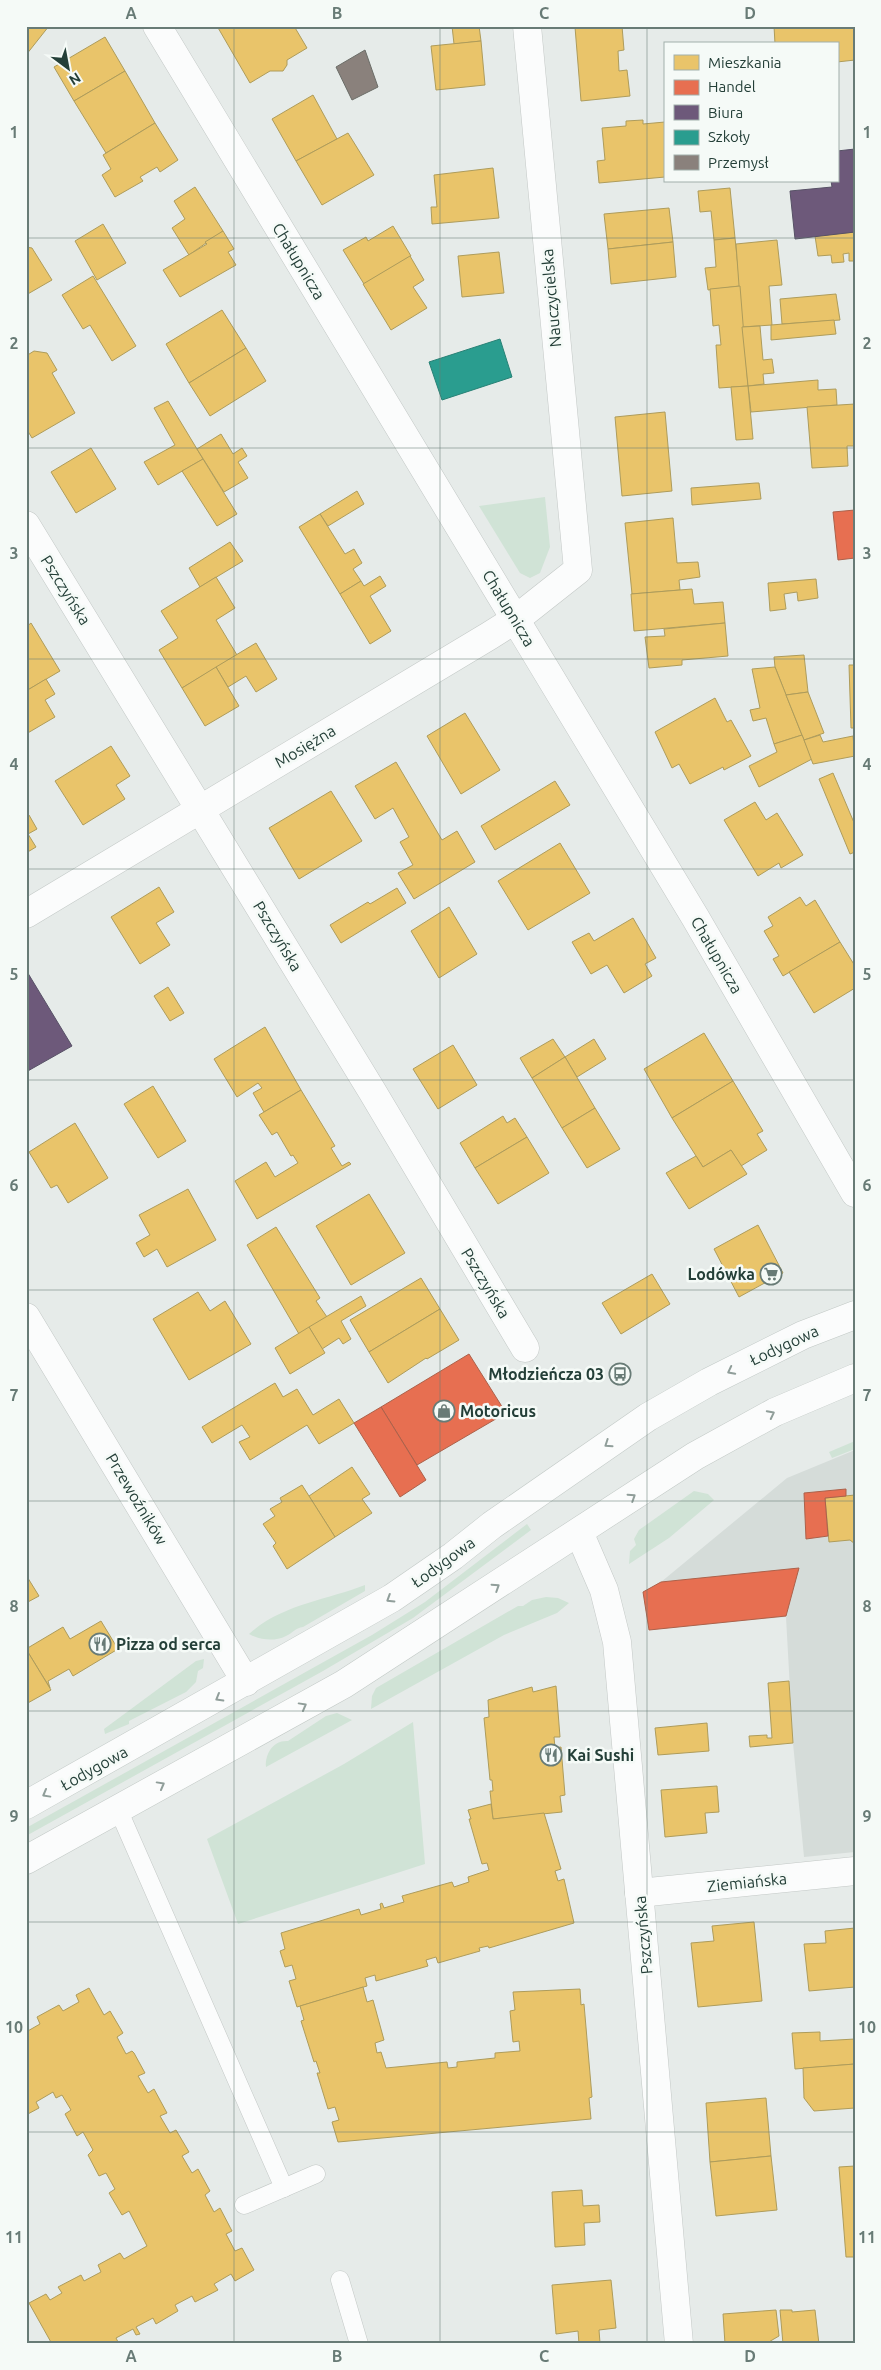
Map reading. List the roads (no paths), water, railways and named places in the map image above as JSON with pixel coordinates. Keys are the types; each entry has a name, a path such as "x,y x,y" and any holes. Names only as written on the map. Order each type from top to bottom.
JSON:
{"street":[{"name":"Chałupnicza","path":"157,26 695,917 855,1193"},
{"name":"Nauczycielska","path":"526,26 578,570"},
{"name":"Pszczyńska","path":"26,526 372,1091 525,1348"},
{"name":"Mosiężna","path":"26,914 516,619 578,570"},
{"name":"Łodygowa","path":"26,1805 392,1598 453,1556 492,1525 648,1417 708,1382 794,1339 855,1314"},
{"name":"Przewoźników","path":"26,1317 246,1682"},
{"path":"26,1860 344,1684 725,1439 775,1412 855,1378"},
{"name":"Pszczyńska","path":"579,1532 604,1590 617,1642 678,2344"},
{"name":"Ziemiańska","path":"639,1893 855,1871"}],"lane":[{"path":"118,1809 284,2188"},
{"path":"244,2204 316,2174"},
{"path":"340,2280 359,2344"}],"place":[{"name":"Lodówka","path":"771,1274"},
{"name":"Młodzieńcza 03","path":"620,1374"},
{"name":"Motoricus","path":"444,1411"},
{"name":"Pizza od serca","path":"100,1644"},
{"name":"Kai Sushi","path":"551,1755"}]}
